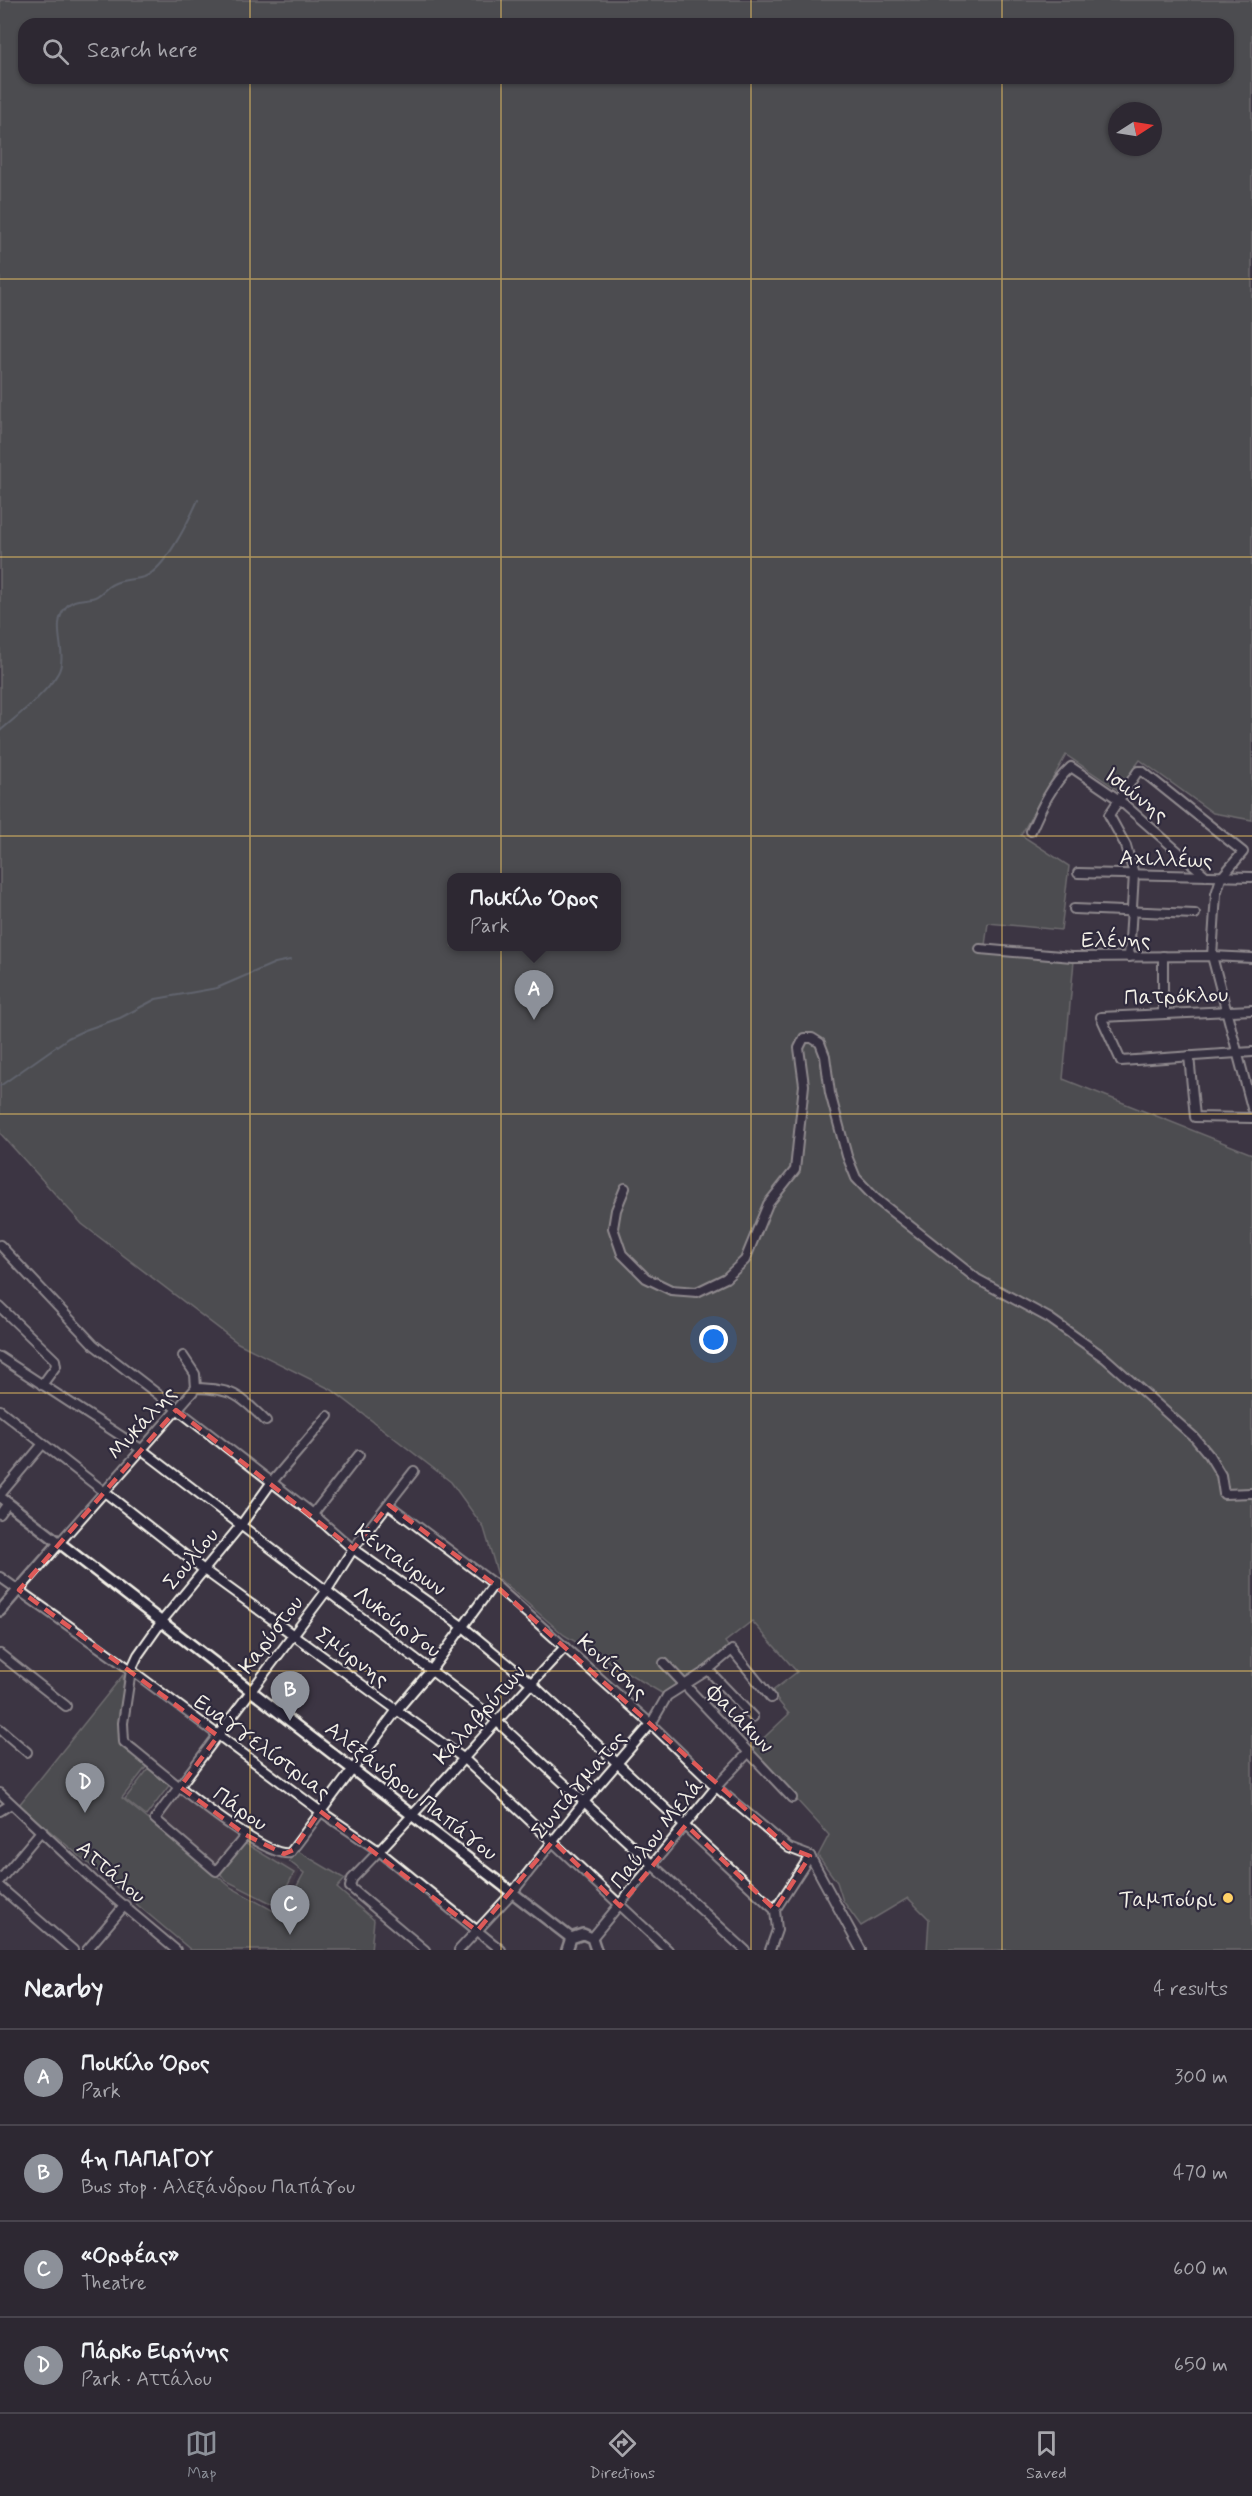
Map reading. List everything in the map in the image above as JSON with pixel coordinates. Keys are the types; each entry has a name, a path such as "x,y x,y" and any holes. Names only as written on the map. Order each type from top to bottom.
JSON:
{"street":[{"name":"Ισιώνης","path":"1030,831 1047,798 1071,767 1118,799 1206,876"},
{"path":"1129,957 1134,874 1126,846 1109,815 1138,771 1142,771 1243,852 1221,878 1216,894 1212,956 1252,1108"},
{"name":"Αχιλλέως","path":"1078,873 1252,877"},
{"path":"1074,909 1195,914"},
{"name":"Ελένης","path":"981,949 1072,957 1252,958"},
{"path":"1163,956 1163,1012"},
{"name":"Πατρόκλου","path":"1189,1056 1121,1061 1101,1017 1163,1012 1252,1010"},
{"path":"625,1188 616,1210 613,1228 622,1254 646,1278 671,1290 697,1292 726,1278 745,1260 768,1204 795,1170 804,1085 799,1048 804,1038 812,1038 820,1043 825,1056 830,1093 847,1156 856,1178 876,1199 977,1279 1049,1318 1105,1358 1194,1437 1209,1455 1221,1475 1224,1494 1252,1493"},
{"path":"1252,1052 1189,1056 1195,1117 1252,1118"},
{"name":"Κενταύρων","path":"0,1245 94,1345 313,1514 353,1549 462,1626 531,1683 775,1910"},
{"path":"0,1307 55,1360 56,1366 42,1385"},
{"path":"183,1356 195,1374 196,1388"},
{"name":"Λυκούργου","path":"0,1357 141,1449 432,1669 497,1722 745,1950"},
{"name":"Μυκάλης","path":"60,1542 196,1388 222,1389 240,1396 266,1421"},
{"name":"Σμύρνης","path":"0,1410 204,1570 463,1758 668,1950"},
{"name":"Σουλίου","path":"124,1742 123,1723 131,1670 138,1655 162,1621 241,1525 271,1483 328,1416"},
{"path":"0,1514 3,1499 42,1444"},
{"path":"313,1514 359,1455"},
{"name":"Καρύστου","path":"246,1835 216,1871 155,1819 327,1590 353,1549 414,1471"},
{"name":"Αλεξάνδρου Παπάγου","path":"3,1499 571,1938"},
{"name":"Κονίτσης","path":"389,1505 494,1584 651,1724 716,1787 789,1848 810,1856"},
{"path":"0,1611 60,1542"},
{"name":"Ευαγγελίστριας","path":"0,1577 131,1670 320,1811 379,1851 501,1950"},
{"path":"320,1811 397,1710 432,1669 494,1584"},
{"name":"Καλαβρύτων","path":"425,1950 350,1887 351,1879 413,1816 565,1647"},
{"name":"Συντάγματος","path":"459,1950 512,1893 584,1802 651,1724 667,1696 708,1670 732,1650 771,1698"},
{"path":"0,1654 66,1706"},
{"name":"Φαιάκων","path":"664,1663 792,1798"},
{"path":"708,1670 753,1717"},
{"path":"0,1729 27,1752"},
{"name":"Πάρου","path":"124,1742 180,1787 265,1847 285,1854 293,1850 320,1811"},
{"name":"Παύλου Μελά","path":"592,1938 716,1787 749,1752"},
{"name":"Αττάλου","path":"0,1793 93,1880 176,1950"},
{"path":"0,1811 11,1804"},
{"path":"0,1880 42,1830"},
{"path":"770,1950 777,1930 775,1910 810,1856 861,1950"},
{"path":"0,1887 73,1950"},
{"path":"87,1950 124,1905"},
{"path":"567,1950 571,1938 583,1934 592,1938 596,1950"}],"highlighted area":[{"path":"176,1410 353,1549 389,1505 494,1584 789,1848 810,1856 775,1910 686,1825 620,1906 553,1841 477,1931 320,1811 293,1850 284,1854 246,1835 180,1787 218,1736 19,1590"}],"shaded area":[{"path":"0,0 1252,0 1252,820 1213,813 1140,760 1118,790 1066,755 1021,835 1069,866 1061,930 988,923 984,953 1074,961 1063,1079 1252,1154 1252,1950 927,1950 929,1919 908,1898 861,1926 843,1901 837,1882 818,1856 829,1835 751,1750 789,1714 771,1692 797,1672 752,1621 725,1642 730,1649 707,1668 665,1695 564,1635 499,1579 484,1528 451,1482 332,1390 238,1343 82,1224 0,1133"},
{"path":"123,1675 129,1745 150,1762 122,1798 232,1888 281,1915 304,1873 289,1861 296,1850 345,1879 337,1888 374,1920 371,1950 191,1950 19,1805"},
{"path":"152,1764 174,1779 146,1816 125,1799"},
{"path":"182,1790 263,1853 300,1871 281,1911 233,1887 158,1821"},
{"path":"243,1842 294,1873 277,1906 225,1880 220,1873"}],"waterway":[{"path":"0,731 39,696 58,673 62,657 59,623 66,607 76,600 95,597 117,582 144,577 152,573 176,543 198,500"},
{"path":"0,1086 68,1038 120,1018 156,999 217,988 275,963 290,960"}],"place":[{"name":"Ποικίλο Όρος","path":"534,1020"},
{"name":"4η ΠΑΠΑΓΟΥ","path":"290,1721"},
{"name":"Πάρκο Ειρήνης","path":"85,1813"},
{"name":"Ταμπούρι","path":"1228,1898"},
{"name":"«Ορφέας»","path":"290,1935"}]}
